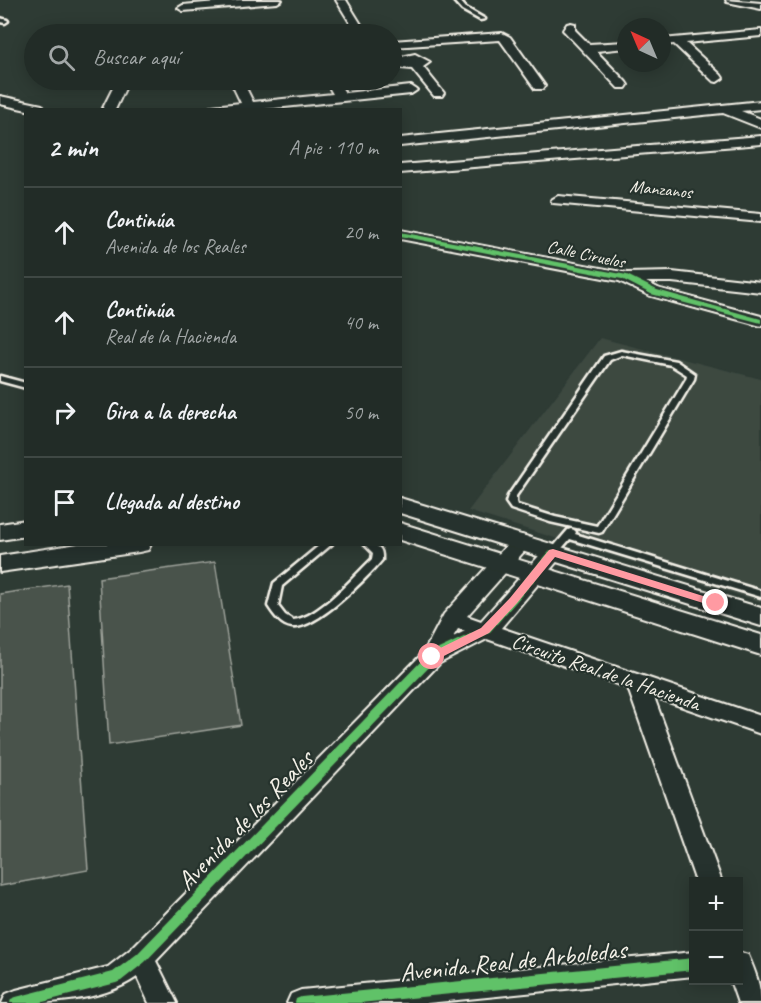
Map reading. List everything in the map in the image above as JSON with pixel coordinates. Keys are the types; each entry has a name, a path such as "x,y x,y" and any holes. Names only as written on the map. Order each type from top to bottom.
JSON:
{"street":[{"path":"183,8 277,0"},
{"path":"341,0 356,24"},
{"path":"731,0 761,6"},
{"path":"571,26 569,30 622,85"},
{"path":"671,41 761,33"},
{"path":"402,43 502,36 539,86"},
{"path":"676,40 717,78"},
{"path":"588,48 617,46"},
{"path":"402,52 438,93"},
{"path":"109,108 118,90"},
{"path":"241,90 249,106"},
{"path":"337,90 341,97"},
{"path":"230,108 411,90"},
{"path":"0,100 38,108"},
{"path":"402,142 761,105"},
{"path":"746,107 761,113"},
{"path":"726,109 761,124"},
{"path":"402,169 761,140"},
{"name":"Manzanos","path":"558,200 761,218"},
{"name":"Calle Ciruelos","path":"402,234 624,277 654,292 761,321"},
{"path":"624,277 672,277 761,287"},
{"path":"402,506 521,542 561,544 761,617"},
{"path":"0,532 24,528"},
{"path":"402,532 761,645"},
{"name":"Avenida de los Reales","path":"16,1003 116,977 141,958 432,657 452,619 521,542"},
{"path":"485,631 561,544"},
{"path":"0,564 125,546"},
{"name":"Circuito Real de la Hacienda","path":"452,619 761,725"},
{"name":"Avenida de los Reales","path":"432,657 485,631"},
{"path":"638,683 707,877"},
{"path":"141,958 163,1003"},
{"name":"Avenida Real de Arboledas","path":"301,1003 689,964"},
{"path":"743,978 752,1003"}],"lane":[{"path":"456,0 464,9 482,18"},
{"path":"630,353 685,368 691,374 690,379 599,530 576,525 514,507 511,502 512,496 607,358 613,354 630,353"},
{"path":"0,378 24,385"},
{"path":"576,525 561,544 761,594"},
{"path":"326,546 277,585 273,606 283,620 295,624 315,618 377,560 378,552 370,546"}],"shaded area":[{"path":"600,338 761,379 761,602 468,511"},
{"path":"215,562 241,725 109,745 99,578"},
{"path":"67,584 88,870 0,886 0,594"}],"cycle path":[{"path":"402,234 624,277 654,292 761,321"},
{"path":"16,1003 116,977 141,958 432,657 485,631 553,553"},
{"path":"301,1003 689,964"}],"route":[{"path":"432,657 485,631 553,553 716,603"}]}
